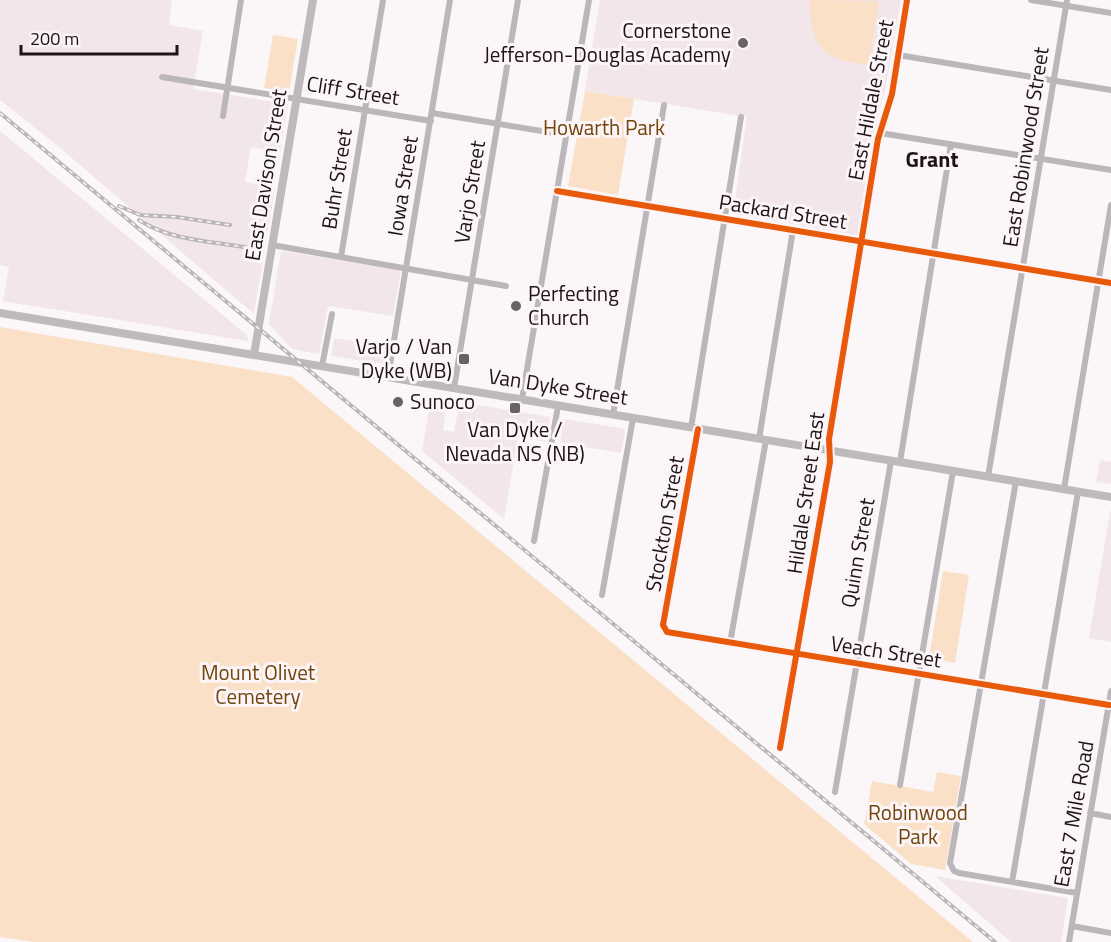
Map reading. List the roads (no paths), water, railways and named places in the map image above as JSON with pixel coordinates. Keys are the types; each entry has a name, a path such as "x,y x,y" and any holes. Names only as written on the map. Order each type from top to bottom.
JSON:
{"main road":[{"name":"East Davison Street","path":"254,355 313,0"},
{"name":"Van Dyke Street","path":"0,313 1111,497"}],"street":[{"path":"223,116 241,0"},
{"name":"Buhr Street","path":"341,257 383,0"},
{"name":"Iowa Street","path":"388,377 450,0"},
{"name":"Varjo Street","path":"454,388 518,0"},
{"path":"522,399 587,0"},
{"name":"East Hildale Street","path":"861,241 880,133 892,94 907,0"},
{"path":"1031,0 1067,3 1111,13"},
{"name":"East Robinwood Street","path":"988,477 1067,3"},
{"path":"898,55 1111,90"},
{"name":"Cliff Street","path":"162,77 431,121"},
{"path":"613,415 664,105"},
{"path":"432,113 566,135"},
{"name":"Stockton Street","path":"663,625 741,117"},
{"path":"880,133 1111,170"},
{"path":"900,462 951,144"},
{"name":"Packard Street","path":"557,191 1111,283"},
{"path":"1064,489 1111,205"},
{"path":"730,643 793,230"},
{"name":"Hildale Street East","path":"780,748 830,462 829,439 861,241"},
{"path":"273,245 506,286"},
{"path":"322,366 332,315"},
{"path":"534,541 558,406"},
{"path":"602,595 633,418"},
{"name":"Quinn Street","path":"835,792 891,461"},
{"path":"900,786 953,471"},
{"path":"1016,481 950,863 959,873 1077,893"},
{"path":"1012,882 1078,492"},
{"name":"Veach Street","path":"663,625 665,631 670,633 1109,705"},
{"name":"East 7 Mile Road","path":"1069,942 1111,691"},
{"path":"1090,813 1111,817"},
{"path":"1072,926 1111,933"}],"railway":[{"path":"0,113 995,942"},
{"path":"119,206 140,215 177,217 230,225"},
{"path":"139,220 151,227 178,236 249,248"}],"place":[{"name":"Cornerstone Jefferson-Douglas Academy","path":"743,43"},
{"name":"Perfecting Church","path":"516,306"},
{"name":"Varjo / Van Dyke (WB)","path":"464,359"},
{"name":"Sunoco","path":"398,402"},
{"name":"Van Dyke / Nevada NS (NB)","path":"515,408"}],"district":[{"name":"Grant","path":"932,159"}],"park label":[{"name":"Howarth Park","path":"604,128"},
{"name":"Mount Olivet Cemetery","path":"258,685"},
{"name":"Robinwood Park","path":"918,825"}]}
